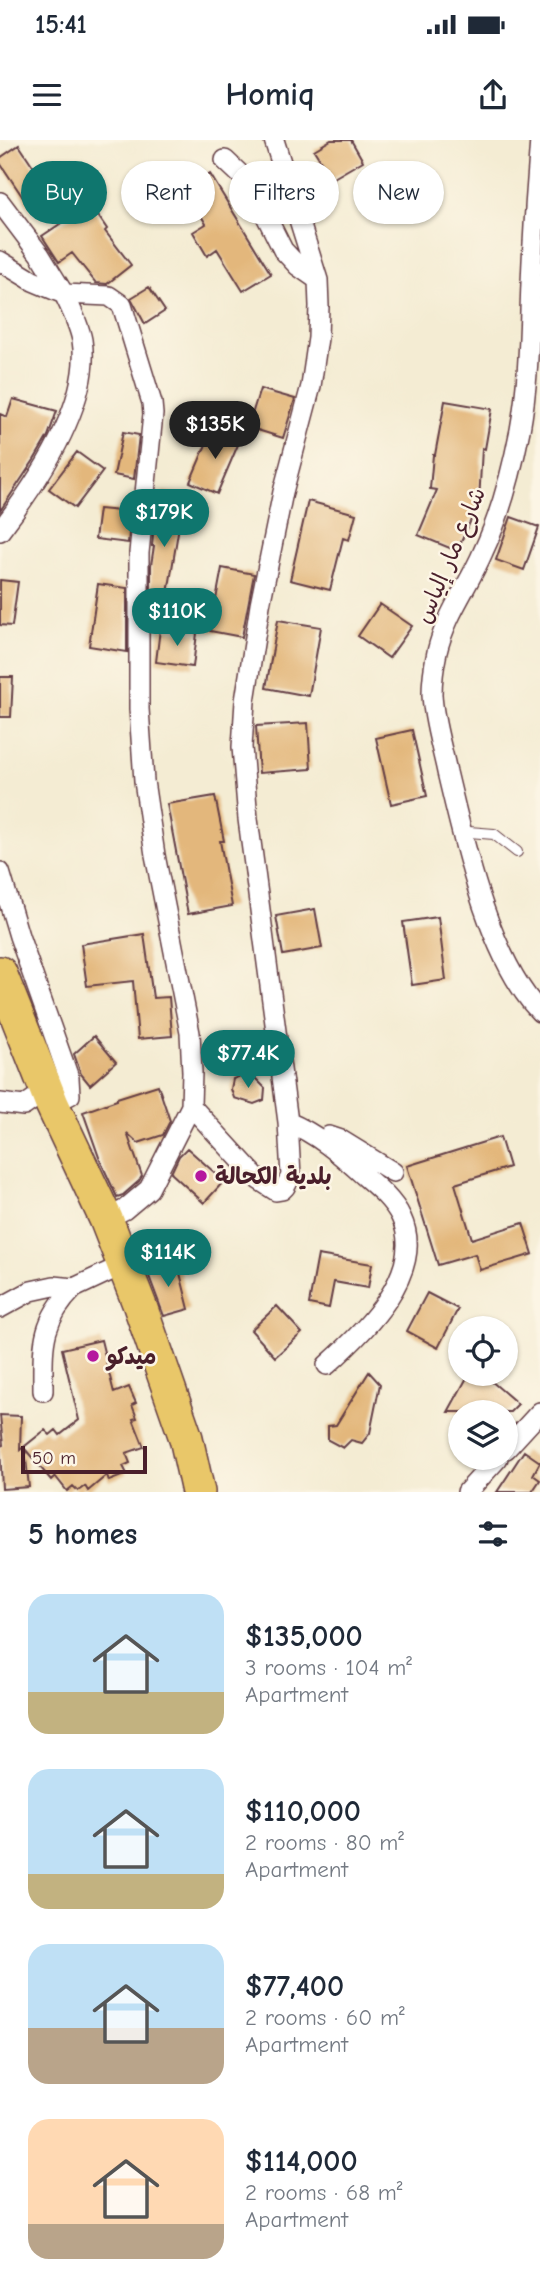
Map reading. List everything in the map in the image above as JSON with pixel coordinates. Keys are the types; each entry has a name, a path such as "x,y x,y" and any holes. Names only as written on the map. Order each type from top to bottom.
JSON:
{"highway":[{"path":"0,973 43,1102 174,1438 186,1492"},
{"path":"0,1007 43,1102 106,1219 173,1395 198,1492"}],"street":[{"path":"191,1106 259,1180 275,1191 282,1191 291,1176 288,1122 249,830 242,747 245,701 260,605 283,492 314,367 318,338 318,280 274,140"},
{"name":"شارع مار إلياس","path":"540,140 533,233 528,370 519,431 496,522 483,553 449,614 436,653 432,695 471,870 493,929 520,986 540,1012"},
{"path":"225,160 254,192 283,250 298,266 318,280"},
{"path":"0,202 40,255 64,294 82,340 83,364 78,398 70,417 40,473 0,531"},
{"path":"0,261 33,281 64,294 109,296 122,305 152,403 153,425 139,553 139,709 149,820 190,1033 191,1106 149,1189 124,1210 106,1219"},
{"path":"0,872 19,936 69,1078 69,1095 24,1106 0,1104"},
{"path":"288,1122 317,1136 367,1178 400,1216 407,1242 406,1258 399,1279 385,1303 350,1344 327,1365"},
{"path":"317,1136 334,1137 393,1172"},
{"path":"43,1391 43,1349 53,1311 74,1288 108,1272"},
{"path":"0,1308 45,1287 74,1288"},
{"path":"518,1436 540,1412"},
{"path":"467,1492 487,1470"}],"lane":[{"path":"463,839 470,832 494,834 517,852"}],"building":[{"path":"331,140 351,140 363,161 353,161 353,167 339,175 339,161 321,161 314,150"},
{"path":"19,145 30,161 21,161 21,194 0,163 0,158"},
{"path":"215,182 229,205 229,224 240,224 271,274 243,291 217,249 207,256 193,232 206,224 215,224"},
{"path":"60,224 104,224 107,229 105,231 131,265 107,284 96,283 72,253 59,262 42,236"},
{"path":"149,287 165,311 145,324 131,298"},
{"path":"260,389 295,399 283,438 248,427"},
{"path":"13,399 57,411 48,436 0,511 0,414 7,417"},
{"path":"445,401 492,409 485,449 482,448 479,502 457,551 418,535 437,490 430,489 433,455"},
{"path":"213,428 240,440 217,494 190,482"},
{"path":"123,432 139,435 134,479 114,475"},
{"path":"77,452 103,471 75,508 49,489"},
{"path":"163,492 184,495 164,618 151,610 155,514 159,515"},
{"path":"308,501 356,514 349,540 343,538 330,590 290,580"},
{"path":"99,509 131,512 128,543 95,539"},
{"path":"511,517 539,527 524,570 496,560"},
{"path":"222,568 254,574 242,637 210,631"},
{"path":"0,580 18,582 12,626 0,625"},
{"path":"98,584 127,588 127,652 89,646"},
{"path":"380,604 412,626 389,658 358,636"},
{"path":"278,620 321,627 309,696 266,688"},
{"path":"160,629 197,633 193,667 156,662"},
{"path":"0,677 13,677 11,717 0,717"},
{"path":"308,723 311,769 259,773 256,726"},
{"path":"412,730 427,796 391,804 376,738"},
{"path":"215,796 232,906 188,914 167,804"},
{"path":"315,909 322,948 283,955 276,916"},
{"path":"438,917 446,980 412,985 403,922"},
{"path":"144,934 153,998 169,997 172,1036 138,1039 133,981 87,986 81,944"},
{"path":"94,1036 116,1062 90,1085 81,1074 74,1054"},
{"path":"243,1075 256,1079 265,1088 264,1100 254,1104 234,1098 231,1089 233,1079"},
{"path":"158,1085 170,1121 163,1135 138,1143 127,1133 142,1176 123,1195 117,1197 83,1112"},
{"path":"500,1137 509,1167 455,1184 472,1239 523,1223 533,1254 480,1270 475,1254 438,1265 407,1166"},
{"path":"187,1148 224,1181 204,1203 171,1173 179,1156"},
{"path":"318,1255 372,1264 368,1288 334,1282 329,1308 309,1304"},
{"path":"164,1263 166,1272 179,1269 189,1309 164,1316 146,1268"},
{"path":"427,1293 458,1309 454,1316 448,1316 448,1328 438,1348 407,1331"},
{"path":"277,1306 302,1333 275,1357 251,1330"},
{"path":"101,1340 114,1393 129,1387 136,1403 132,1405 137,1418 133,1419 144,1447 126,1453 130,1463 123,1466 127,1474 109,1481 107,1475 88,1491 85,1486 78,1491 73,1486 67,1491 55,1476 51,1480 25,1449 29,1487 2,1489 0,1446 3,1445 0,1415 21,1416 20,1450 45,1430 50,1435 56,1430 60,1435 79,1420 62,1349"},
{"path":"369,1372 380,1384 370,1433 362,1443 351,1440 343,1448 328,1440 328,1426 336,1425"},
{"path":"462,1386 497,1386 513,1400 455,1400"},
{"path":"524,1451 540,1462 533,1475 540,1480 532,1492 497,1492 511,1470 518,1470 518,1460"}],"place":[{"name":"بلدية الكحالة","path":"201,1176"},
{"name":"ميدكو","path":"93,1356"}]}
